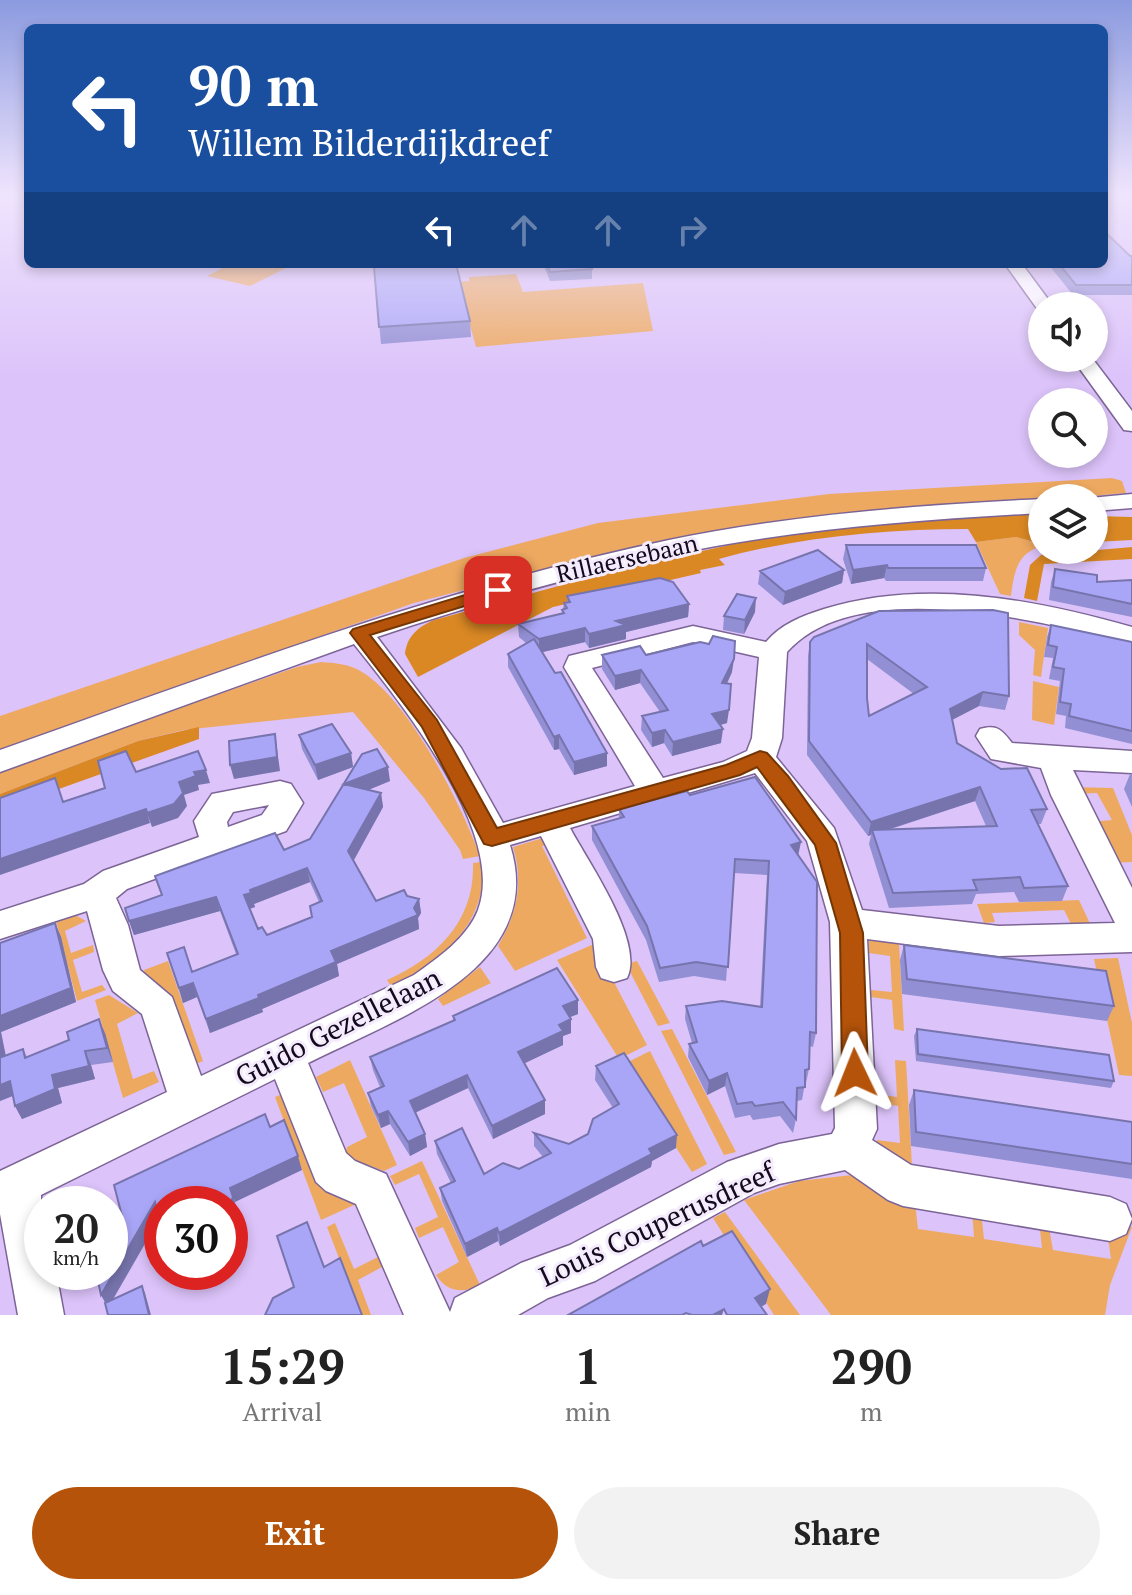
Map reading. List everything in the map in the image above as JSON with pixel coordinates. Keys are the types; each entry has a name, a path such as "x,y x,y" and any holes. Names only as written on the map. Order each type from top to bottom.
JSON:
{"street":[{"path":"1016,268 1034,292"},
{"path":"1092,372 1132,425"},
{"path":"1108,503 1132,501"},
{"name":"Rillaersebaan","path":"0,761 359,633 471,598 667,548 834,521 1028,507"},
{"path":"492,838 733,770 760,758 767,738 773,652 797,629 847,609 882,602 954,602 1005,607 1132,636"},
{"name":"Guido Gezellelaan","path":"9,1189 427,986 455,967 491,921 500,892 500,866 492,838 430,725 404,687 359,633"},
{"path":"655,792 578,667 579,662 693,634 773,652"},
{"path":"991,736 1002,752 1053,759 1132,762"},
{"path":"760,758 822,837 848,922 856,1129 847,1148 903,1185 1110,1219"},
{"path":"1053,759 1067,795 1132,922"},
{"path":"550,821 611,939 614,967"},
{"path":"0,925 66,902 94,896 115,880 217,843"},
{"path":"94,896 104,912 124,976 131,987 153,997 159,1008 190,1102"},
{"path":"848,922 999,941 1132,937"},
{"path":"286,1056 326,1160 341,1178 360,1182 371,1189 428,1315"},
{"name":"Louis Couperusdreef","path":"472,1315 537,1279 579,1265 742,1177 779,1164 833,1155 847,1148"},
{"path":"9,1189 41,1315"}],"shaded area":[{"path":"222,268 286,268 250,286 207,276"},
{"path":"516,274 523,292 643,283 653,331 476,347 458,282 469,281 469,277"},
{"path":"1112,478 1122,481 1126,493 1108,495 1108,484 1028,484 1028,502 736,528 594,556 414,603 0,750 0,716 464,558 598,523 829,494"},
{"path":"1028,515 1028,540 1016,537 976,542 968,529 874,533 780,545 719,559 725,565 700,570 701,573 553,607 418,677 405,654 414,633 434,620 617,570 756,539 885,523"},
{"path":"1108,516 1132,517 1132,540 1108,541"},
{"path":"1016,537 1028,540 1028,552 1018,565 1011,596 1000,594 976,542"},
{"path":"1132,547 1132,559 1108,560 1108,549"},
{"path":"1044,564 1037,601 1024,598 1030,565"},
{"path":"1019,622 1048,628 1041,677 1033,675 1035,650 1019,635"},
{"path":"321,662 357,669 380,686 398,706 447,783 480,856 463,859 424,798 353,712 184,730 138,741 0,794 0,770 297,667"},
{"path":"1033,681 1059,687 1054,725 1032,720"},
{"path":"199,727 199,739 0,810 0,794 138,741"},
{"path":"1071,787 1113,788 1132,835 1132,862 1110,863 1089,822 1112,820 1097,793 1075,794"},
{"path":"546,837 549,844 542,846 587,938 515,971 498,946 517,898 518,873 513,847"},
{"path":"482,862 478,904 458,938 427,965 392,988 387,980 422,961 450,935 467,903 473,863"},
{"path":"1079,900 1093,930 1074,930 1064,910 992,913 995,922 984,923 977,904"},
{"path":"75,915 86,921 65,931 71,953 93,945 94,952 73,960 82,992 102,985 106,990 77,1001 56,921"},
{"path":"869,940 899,944 904,1031 894,1029 892,1000 871,997 871,990 892,992 890,956 869,953"},
{"path":"594,944 647,1045 619,1059 557,960"},
{"path":"1118,958 1132,1023 1132,1076 1119,1075 1094,959"},
{"path":"168,961 203,1061 192,1066 167,994 147,982 144,970"},
{"path":"637,961 670,1023 658,1026 626,964"},
{"path":"480,967 491,983 443,1006 438,999"},
{"path":"109,995 138,1013 117,1024 133,1079 154,1071 159,1082 123,1098 95,1000"},
{"path":"672,1029 736,1152 724,1155 661,1031"},
{"path":"650,1051 707,1164 692,1172 622,1065"},
{"path":"350,1060 397,1165 384,1171 352,1159 346,1153 347,1147 367,1137 344,1083 323,1092 316,1077"},
{"path":"895,1060 906,1061 912,1166 877,1146 877,1140 900,1143 898,1106 875,1102 875,1094 897,1097"},
{"path":"285,1093 363,1201 321,1220 275,1097"},
{"path":"422,1161 480,1285 455,1290 436,1275 459,1262 443,1227 419,1238 415,1228 438,1217 419,1174 395,1185 390,1176"},
{"path":"852,1175 915,1202 918,1229 974,1237 972,1210 981,1212 984,1239 1042,1248 1039,1221 1048,1222 1053,1250 1111,1259 1107,1231 1120,1225 1132,1227 1110,1285 1105,1315 831,1315 744,1200 799,1181"},
{"path":"725,1212 800,1315 774,1315 713,1218"},
{"path":"335,1223 354,1269 378,1257 382,1267 358,1280 371,1315 361,1315 327,1227"}],"building":[{"path":"1108,256 1132,256 1132,285 1076,285 1062,268 1108,268"},
{"path":"374,268 457,268 470,321 379,327"},
{"path":"548,268 592,269 550,272"},
{"path":"846,545 976,545 986,568 888,568 887,565 853,570"},
{"path":"818,550 844,570 785,592 760,571"},
{"path":"1055,569 1097,575 1097,582 1132,580 1132,604 1053,587"},
{"path":"660,578 673,582 689,604 616,621 626,625 589,634 585,628 539,639 518,624 564,613 562,610 567,608 564,603 570,602 567,596"},
{"path":"737,594 756,598 745,620 724,616"},
{"path":"993,610 1008,613 1009,696 983,692 950,709 957,743 1001,769 1027,768 1047,809 1031,810 1068,886 1024,888 1020,877 973,880 977,890 893,893 872,830 997,826 980,787 871,822 809,741 810,642 814,637 879,611","holes":["867,644 927,687 869,716"]},
{"path":"1051,625 1132,642 1132,731 1069,716 1071,704 1060,702 1064,669 1053,667 1057,647 1048,645"},
{"path":"713,636 735,641 734,659 722,683 731,684 729,710 712,714 723,729 673,742 665,730 652,733 642,716 668,710 641,670 615,676 602,655 640,646 646,655 700,642 709,644"},
{"path":"534,639 555,673 561,672 607,753 574,762 559,735 554,737 508,654"},
{"path":"332,724 351,753 315,765 299,735"},
{"path":"275,734 277,757 230,765 229,741"},
{"path":"377,749 388,767 344,784 381,793 348,851 376,901 404,890 407,896 419,899 414,908 418,915 331,951 336,962 206,1019 193,983 179,988 167,953 184,947 192,972 238,954 216,897 129,921 125,908 162,895 155,876 275,833 284,850 310,839 362,754","holes":["307,868 322,901 310,906 312,917 267,935 262,927 258,929 244,895"]},
{"path":"126,751 136,772 198,751 206,770 194,772 196,776 179,782 183,793 174,804 147,813 146,809 0,859 0,798 55,778 63,802 105,788 98,761"},
{"path":"755,777 801,842 791,845 817,882 816,1033 810,1032 809,1069 805,1070 805,1087 797,1088 796,1119 783,1102 755,1106 752,1102 737,1104 727,1073 709,1081 689,1044 697,1042 686,1006 722,1001 762,1007 769,861 735,859 728,967 696,962 660,968 647,926 592,826 624,817 619,809 687,791 690,795"},
{"path":"55,923 71,988 0,1016 0,943"},
{"path":"904,945 1106,971 1114,1006 907,979"},
{"path":"557,968 578,1000 563,1006 571,1019 559,1025 563,1031 518,1052 545,1100 492,1126 467,1075 410,1101 425,1134 408,1142 388,1111 378,1115 368,1093 384,1086 370,1057 455,1020 453,1016"},
{"path":"99,1019 107,1048 85,1051 89,1066 52,1075 55,1089 15,1106 10,1081 0,1085 0,1050 2,1057 23,1049 25,1058 69,1040 67,1032"},
{"path":"917,1029 1109,1055 1114,1081 918,1054"},
{"path":"624,1053 677,1135 649,1149 652,1154 499,1233 497,1228 465,1244 440,1188 455,1181 435,1141 462,1128 484,1174 503,1163 519,1169 551,1153 534,1133 569,1144 588,1134 593,1119 619,1104 596,1066"},
{"path":"914,1090 1132,1122 1132,1164 916,1132"},
{"path":"265,1114 270,1127 284,1120 298,1156 234,1186 144,1186 144,1221 128,1248 128,1186 114,1185"},
{"path":"307,1222 324,1267 340,1258 362,1315 265,1315 273,1298 294,1287 277,1236"},
{"path":"732,1231 770,1289 755,1298 767,1315 727,1315 724,1309 713,1315 568,1315 701,1241 703,1246"},
{"path":"142,1286 149,1315 108,1315 105,1303"}],"route":[{"path":"498,590 359,633 404,687 430,725 451,758 492,838 733,770 760,758 781,781 825,843 851,933 855,1073"}]}
